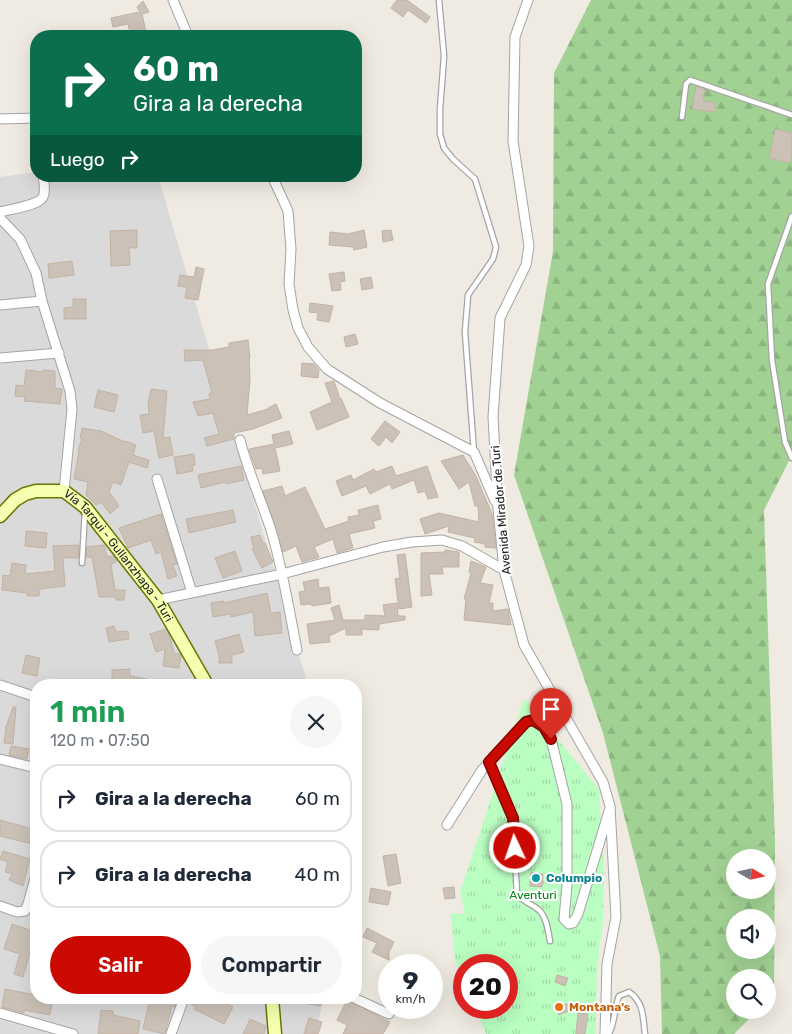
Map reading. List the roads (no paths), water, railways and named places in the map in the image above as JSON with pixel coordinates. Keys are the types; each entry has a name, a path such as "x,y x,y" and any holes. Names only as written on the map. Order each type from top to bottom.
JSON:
{"main road":[{"name":"Vía Tarqui - Gullanzhapa - Turi","path":"0,516 15,500 25,494 36,491 64,491 85,507 158,600 203,679"},
{"path":"273,1004 276,1034"}],"street":[{"path":"173,0 186,30"},
{"name":"Avenida Mirador de Turi","path":"528,0 515,37 512,141 529,246 526,265 500,318 493,417 498,509 504,570 524,645 603,782 610,806 616,917 607,964 605,1034"},
{"path":"0,119 30,118"},
{"path":"0,212 37,203 42,199 43,182"},
{"path":"275,182 288,211 291,249 290,293 298,328 308,347 327,369 372,398 474,452 498,509"},
{"path":"0,218 20,239 36,272 42,302 70,391 72,408 64,491"},
{"path":"0,305 42,302"},
{"path":"0,358 59,353"},
{"path":"240,440 271,531 282,574 296,650"},
{"path":"157,480 192,593"},
{"path":"158,600 282,574 383,547 412,542 442,540 462,546 504,570"},
{"path":"0,685 30,695"},
{"path":"446,825 482,770 526,722 533,720 544,727 551,739 567,804 567,885 564,919 569,924 573,923 578,914 610,806"},
{"path":"0,759 30,766"},
{"path":"0,906 17,912 25,911 30,896"},
{"path":"362,1002 378,1009"},
{"path":"171,1034 182,1004"},
{"path":"0,1013 73,1034"}],"lane":[{"path":"439,0 444,56 440,134 444,148 475,179 496,247 493,259 468,295 465,332 474,452"},
{"path":"682,117 682,101 686,84 690,80 792,115"},
{"path":"792,216 768,284 772,360 785,442 792,458"},
{"path":"82,563 85,507"},
{"path":"489,762 513,818 517,895 524,902 539,910 545,919 550,941"},
{"path":"609,1034 614,1024 616,1004 619,996 630,992 638,998 642,1012 644,1034"}],"place":[{"name":"Columpio","path":"536,878"},
{"name":"Montana's","path":"559,1007"}],"park label":[{"name":"Aventuri","path":"533,895"}]}
